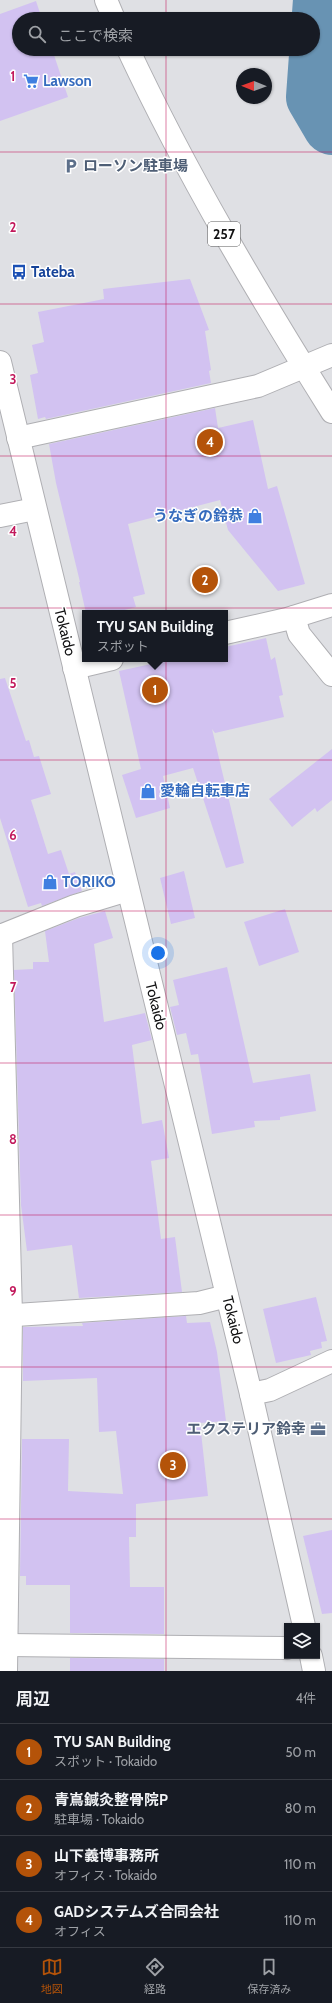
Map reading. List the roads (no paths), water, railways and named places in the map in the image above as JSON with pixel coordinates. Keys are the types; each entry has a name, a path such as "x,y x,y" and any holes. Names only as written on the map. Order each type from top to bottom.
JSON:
{"main road":[{"path":"106,0 111,12"},
{"name":"257","path":"132,56 209,206 252,282 332,412"},
{"path":"18,438 258,386 332,355"},
{"name":"Tokaido","path":"0,362 251,1394 303,1623"},
{"path":"0,516 35,509"},
{"path":"228,632 294,617 332,606"},
{"path":"294,617 299,634 332,674"},
{"path":"74,668 99,662"},
{"path":"6,1671 5,1316 1,935 75,906 128,890"},
{"path":"5,1316 199,1303 227,1296"},
{"path":"251,1394 270,1390 332,1362"},
{"path":"7,1645 284,1648"},
{"path":"312,1659 314,1671"}],"waterway":[{"path":"320,28 322,0"},
{"path":"318,56 315,97 332,126"}],"place":[{"name":"Lawson","path":"31,81"},
{"name":"ローソン駐車場","path":"71,166"},
{"name":"Tateba","path":"19,272"},
{"name":"GADシステムズ合同会社","path":"210,442"},
{"name":"うなぎの鈴恭","path":"255,516"},
{"name":"青嶌鍼灸整骨院P","path":"205,580"},
{"name":"TYU SAN Building","path":"155,690"},
{"name":"愛輪自転車店","path":"148,791"},
{"name":"TORIKO","path":"50,882"},
{"name":"エクステリア鈴幸","path":"318,1429"},
{"name":"山下義博事務所","path":"173,1465"}]}
